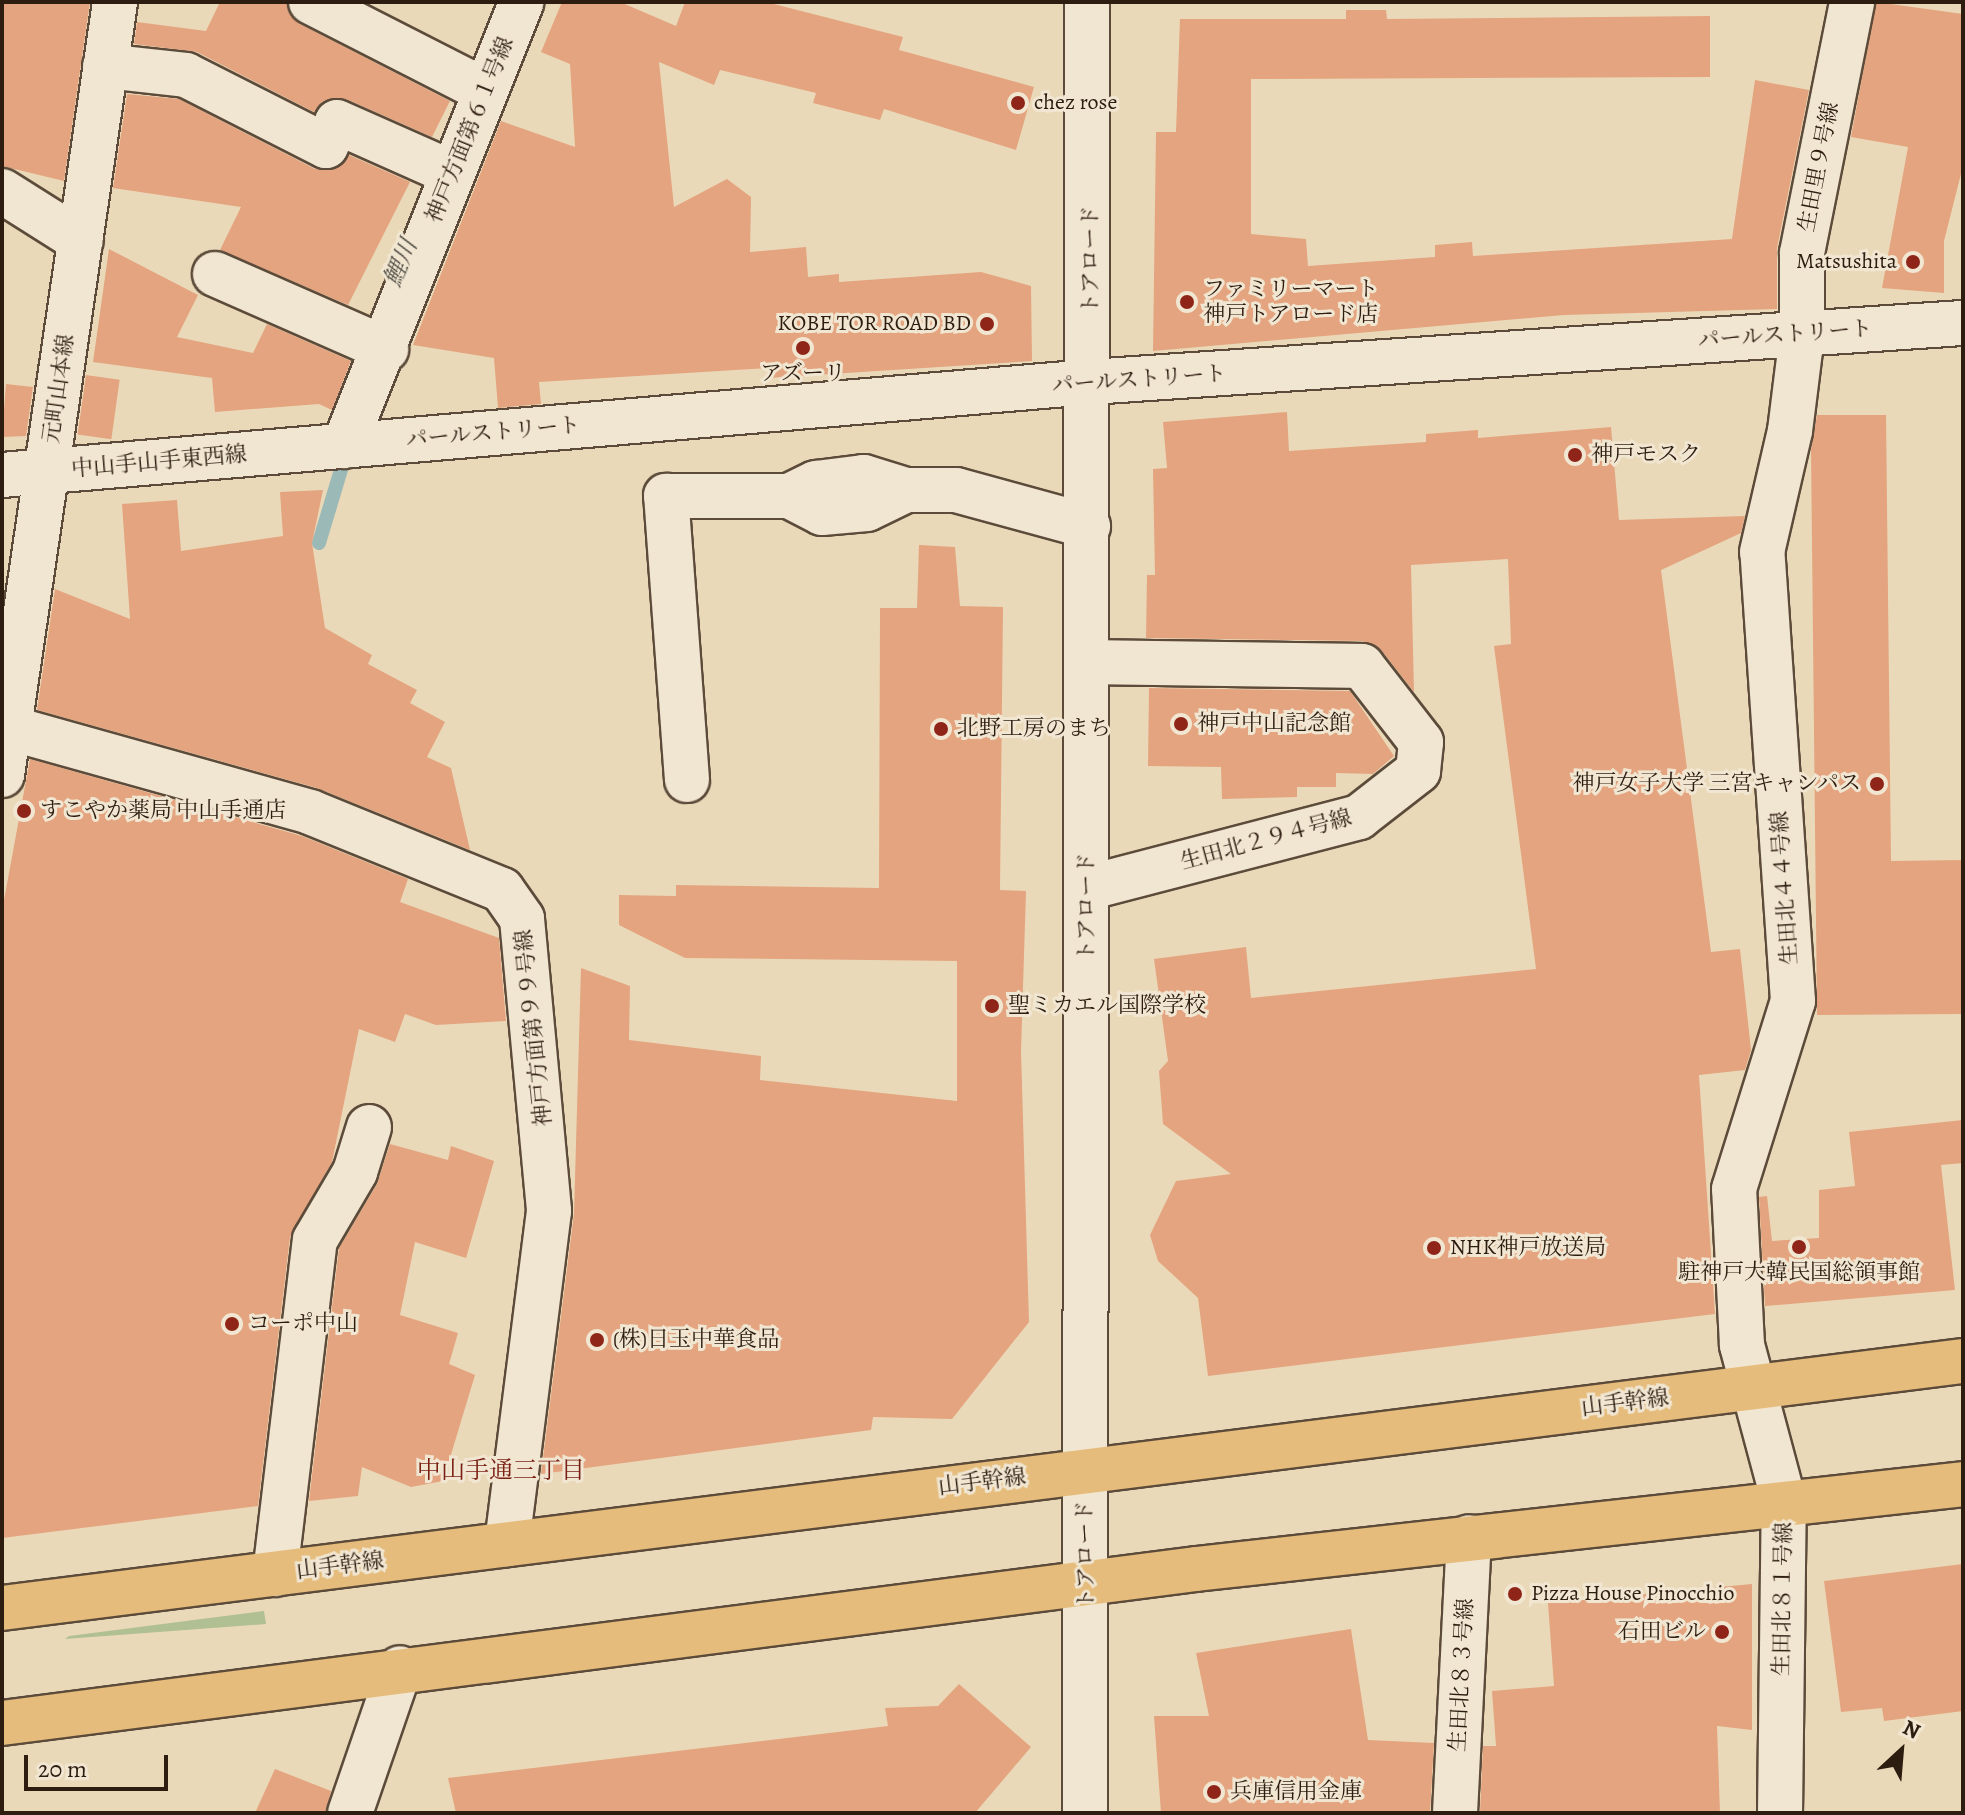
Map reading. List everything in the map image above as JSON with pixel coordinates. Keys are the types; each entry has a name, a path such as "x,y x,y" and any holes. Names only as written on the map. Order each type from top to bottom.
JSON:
{"main road":[{"name":"山手幹線","path":"2,1608 1085,1468 1963,1361"},
{"path":"2,1723 400,1668 1087,1583 1469,1537 1963,1484"}],"street":[{"name":"元町山本線","path":"2,775 115,2"},
{"path":"311,2 484,90"},
{"name":"神戸方面第６１号線","path":"348,446 484,90 522,2"},
{"name":"トアロード","path":"1085,1813 1090,382 1087,2"},
{"name":"生田里９号線","path":"1802,334 1802,253 1852,2"},
{"path":"105,66 186,75 326,146 337,122 452,173"},
{"path":"2,191 81,241"},
{"path":"215,274 386,349"},
{"name":"パールストリート","path":"348,446 1090,382 1963,323"},
{"name":"生田北４４号線","path":"1758,1387 1742,1345 1734,1189 1793,1001 1762,552 1790,431 1802,334"},
{"name":"中山手山手東西線","path":"2,475 348,446"},
{"path":"687,780 666,496 789,496 822,513 867,509 906,490 956,490 1088,526"},
{"name":"生田北２９４号線","path":"1087,888 1359,817 1418,771 1421,742 1362,666 1088,662"},
{"name":"神戸方面第９９号線","path":"10,728 310,812 502,890 522,919 549,1211 507,1544"},
{"path":"275,1574 315,1240 355,1172 369,1127"},
{"name":"生田北８１号線","path":"1758,1387 1784,1502 1780,1813"},
{"name":"生田北８３号線","path":"1455,1813 1469,1537"},
{"path":"350,1813 400,1668"}],"green space":[{"path":"264,1611 266,1624 65,1639 69,1636"}],"building":[{"path":"2,2 90,2 64,181 2,166"},
{"path":"220,2 286,2 300,24 450,101 432,137 346,99 323,101 314,112 197,52 134,44 137,22 206,31"},
{"path":"562,2 620,2 676,26 685,2 766,2 903,37 899,50 1034,87 1016,150 884,109 880,120 813,103 816,93 720,70 714,85 659,62 674,207 727,179 751,197 750,252 806,247 808,277 839,274 839,282 981,272 1031,286 1032,361 768,378 767,368 539,382 541,404 498,408 494,358 413,345 501,121 575,147 570,64 541,52"},
{"path":"1876,2 1963,14 1963,166 1944,241 1944,293 1882,288 1908,147 1851,137"},
{"path":"1346,10 1386,10 1387,19 1710,16 1710,77 1251,79 1251,234 1306,239 1308,266 1435,257 1435,245 1472,242 1473,256 1732,239 1755,80 1809,90 1777,248 1777,309 1564,315 1153,351 1156,132 1176,132 1180,19 1346,19"},
{"path":"127,94 179,99 315,169 339,167 349,155 410,182 348,305 220,250 241,207 113,188"},
{"path":"109,249 198,295 177,337 253,353 267,324 351,361 332,410 319,404 215,412 212,378 93,362"},
{"path":"86,375 120,380 111,439 78,434"},
{"path":"6,384 33,387 26,436 2,437"},
{"path":"1287,412 1289,451 1426,442 1426,434 1478,430 1478,438 1611,427 1619,520 1745,516 1741,533 1661,570 1711,952 1740,949 1751,1050 1745,1070 1699,1075 1715,1314 1208,1376 1198,1298 1158,1261 1150,1235 1176,1181 1231,1174 1163,1124 1159,1071 1168,1061 1154,959 1246,947 1251,998 1536,969 1494,646 1511,644 1508,559 1411,565 1414,692 1381,650 1363,641 1146,638 1147,575 1155,575 1153,469 1167,468 1163,422"},
{"path":"1817,415 1886,415 1891,861 1963,860 1963,1014 1817,1015 1811,450"},
{"path":"323,490 312,543 325,628 372,655 368,664 417,690 410,703 445,722 427,757 451,768 470,850 317,788 37,710 55,589 130,619 122,504 177,500 181,551 283,536 280,492"},
{"path":"919,545 955,547 960,606 1003,607 1000,890 1026,891 1021,1051 1029,1322 952,1419 873,1417 871,1430 541,1474 574,1214 581,968 630,986 629,1040 761,1056 760,1080 957,1101 957,961 685,958 619,925 619,895 676,896 676,885 879,888 880,608 917,608"},
{"path":"1149,688 1350,691 1394,756 1373,774 1336,773 1336,787 1297,787 1297,797 1222,799 1221,767 1148,766"},
{"path":"30,759 302,836 408,879 400,902 499,938 506,1021 436,1025 405,1014 395,1042 359,1029 332,1162 290,1237 258,1506 2,1538 2,911"},
{"path":"1963,1120 1963,1163 1941,1165 1955,1290 1765,1306 1759,1197 1767,1196 1772,1241 1819,1238 1819,1190 1855,1186 1849,1132"},
{"path":"390,1144 448,1160 451,1146 494,1161 466,1258 415,1242 400,1315 458,1333 449,1364 475,1375 443,1481 411,1487 362,1467 358,1496 309,1501 339,1248 377,1184"},
{"path":"1963,1564 1963,1711 1884,1721 1882,1708 1841,1712 1824,1581"},
{"path":"1752,1584 1752,1730 1717,1726 1720,1813 1480,1813 1483,1746 1496,1746 1492,1691 1554,1686 1548,1603"},
{"path":"1351,1629 1368,1740 1434,1743 1430,1813 1161,1813 1154,1716 1209,1716 1196,1653"},
{"path":"959,1684 1031,1747 975,1813 456,1813 448,1778 888,1726 885,1708 938,1706"},
{"path":"275,1769 331,1791 326,1813 255,1813"}],"waterway":[{"name":"鯉川","path":"319,543 346,453"}],"place":[{"name":"chez rose","path":"1018,103"},
{"name":"Matsushita","path":"1913,262"},
{"name":"ファミリーマート 神戸トアロード店","path":"1187,302"},
{"name":"KOBE TOR ROAD BD","path":"987,324"},
{"name":"アズーリ","path":"803,348"},
{"name":"神戸モスク","path":"1575,455"},
{"name":"神戸中山記念館","path":"1181,724"},
{"name":"北野工房のまち","path":"941,729"},
{"name":"神戸女子大学 三宮キャンパス","path":"1877,784"},
{"name":"すこやか薬局 中山手通店","path":"24,811"},
{"name":"聖ミカエル国際学校","path":"992,1006"},
{"name":"駐神戸大韓民国総領事館","path":"1799,1247"},
{"name":"NHK神戸放送局","path":"1434,1248"},
{"name":"コーポ中山","path":"232,1324"},
{"name":"(株)日玉中華食品","path":"597,1340"},
{"name":"Pizza House Pinocchio","path":"1515,1594"},
{"name":"石田ビル","path":"1722,1632"},
{"name":"兵庫信用金庫","path":"1214,1792"}],"district":[{"name":"中山手通三丁目","path":"501,1471"}]}
